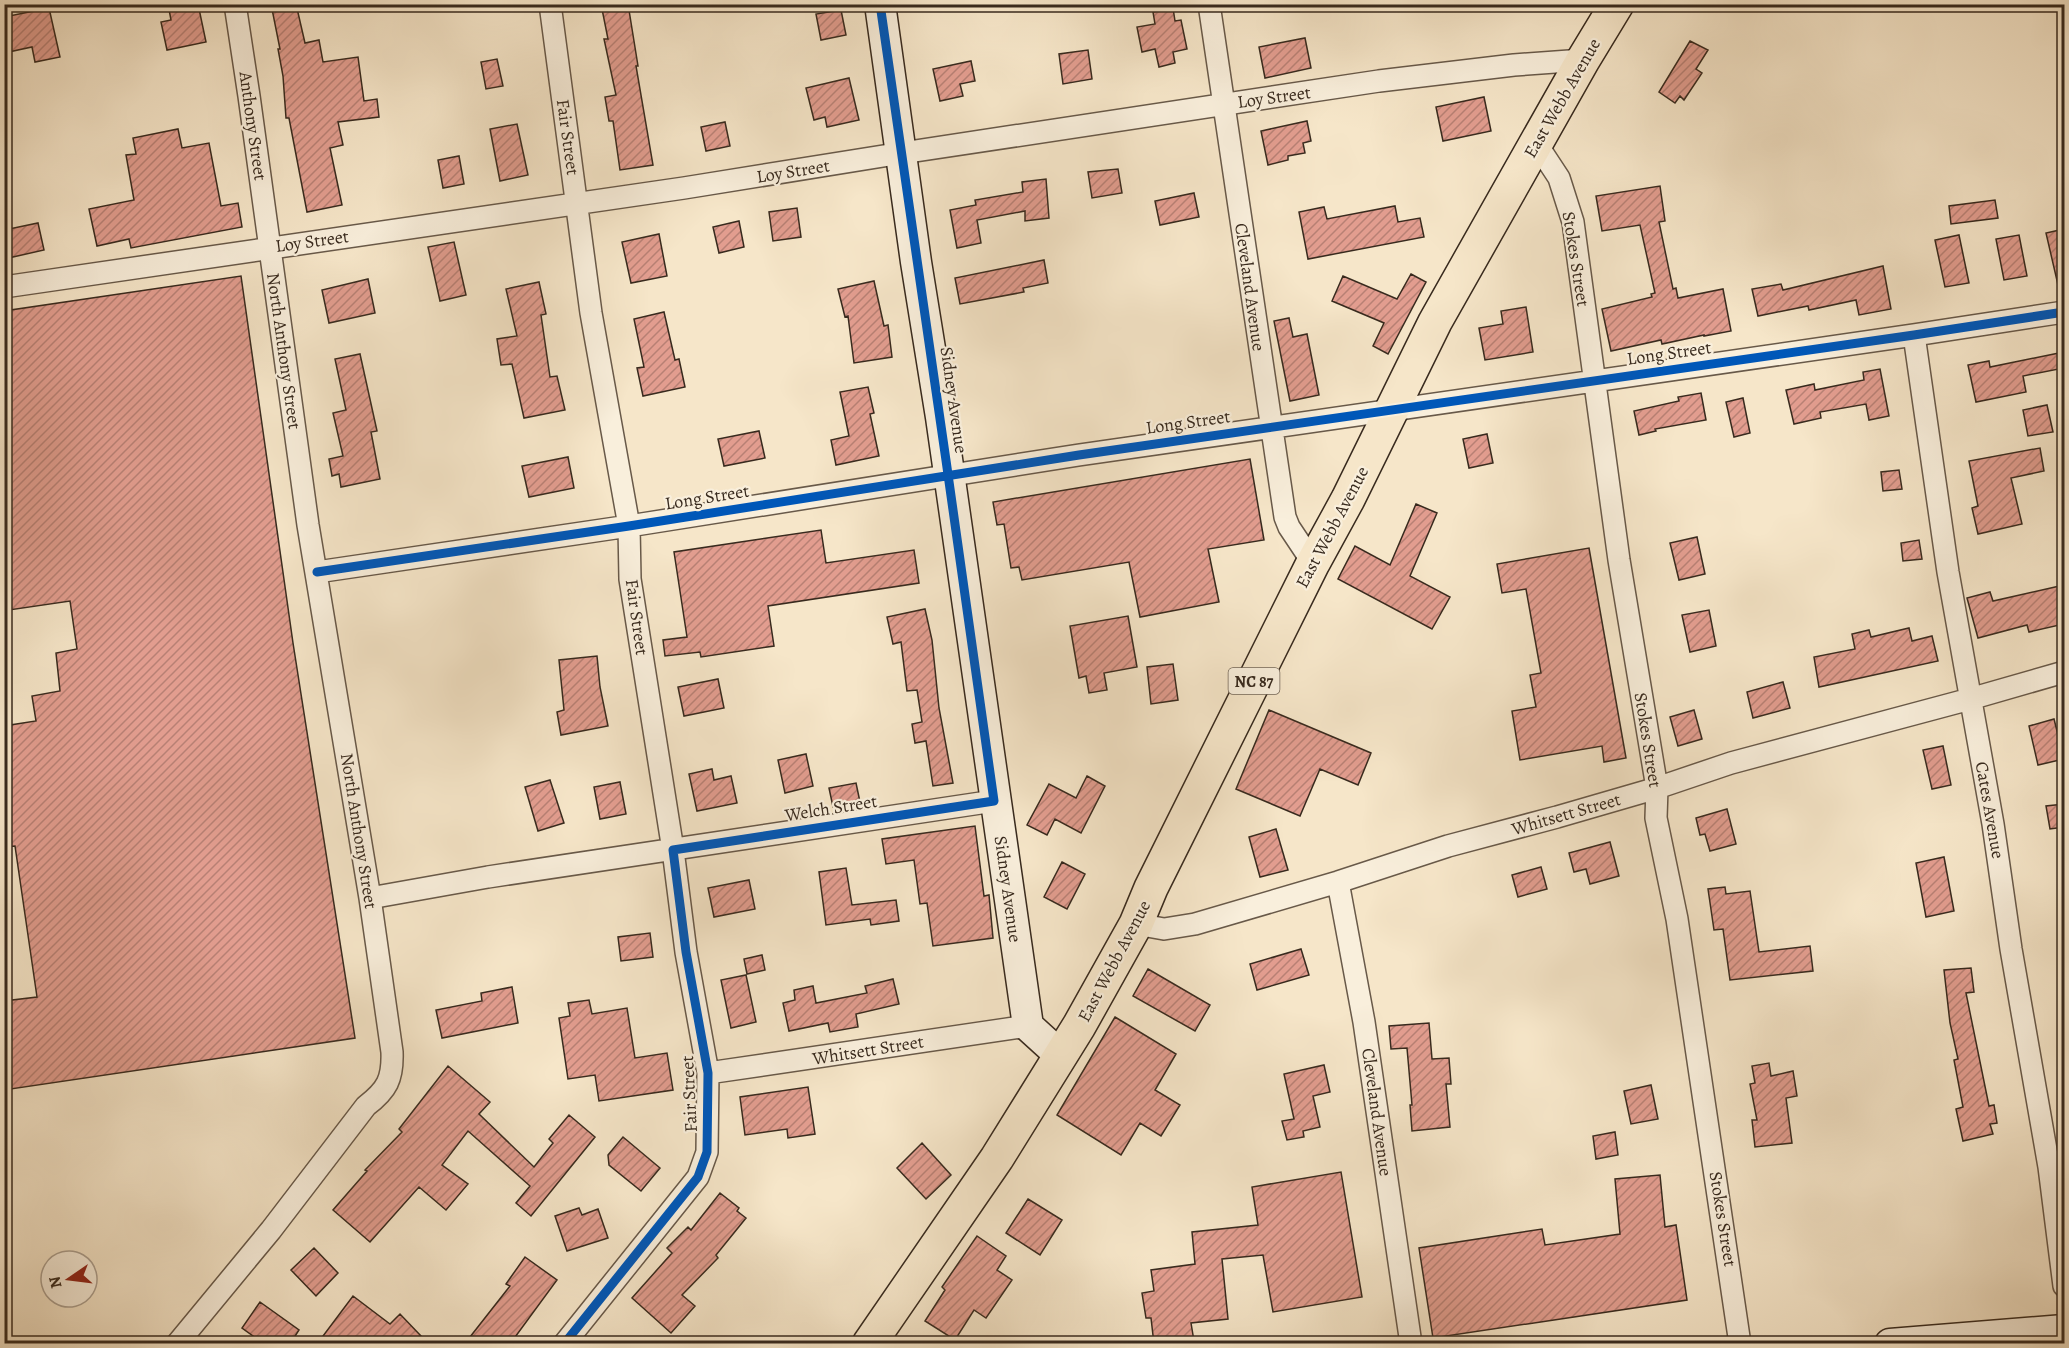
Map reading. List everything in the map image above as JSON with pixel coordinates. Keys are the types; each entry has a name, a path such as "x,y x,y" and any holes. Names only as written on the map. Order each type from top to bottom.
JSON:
{"highway":[{"name":"East Webb Avenue","path":"869,1344 995,1161 1079,1026 1136,924 1156,878 1312,563 1348,499 1435,322 1617,4"}],"street":[{"name":"Anthony Street","path":"235,4 269,247"},
{"name":"Fair Street","path":"550,4 591,313 629,526 630,579 673,850 686,952 708,1073 707,1152 698,1177 564,1344"},
{"name":"Sidney Avenue","path":"880,4 1028,1026"},
{"name":"Cleveland Avenue","path":"1209,4 1286,517 1289,527 1312,563"},
{"name":"Loy Street","path":"4,287 706,185 902,153 1390,80 1514,65 1583,60"},
{"name":"Stokes Street","path":"1536,143 1559,178 1573,222 1621,571 1658,788 1656,818 1677,919 1740,1344"},
{"name":"North Anthony Street","path":"177,1344 271,1230 366,1106 380,1095 387,1085 393,1068 370,898 308,525 269,247"},
{"name":"Long Street","path":"317,572 629,526 948,474 2064,312"},
{"name":"Cates Avenue","path":"1914,335 1948,572 1993,824 2049,1167 2064,1286"},
{"name":"Whitsett Street","path":"1136,924 1164,929 1195,924 1338,882 1448,846 1658,788 1731,763 2064,672"},
{"name":"Welch Street","path":"370,898 488,877 994,801"},
{"name":"Cleveland Avenue","path":"1338,882 1364,1022 1411,1344"},
{"name":"Whitsett Street","path":"708,1073 1028,1026"},
{"path":"1028,1026 1061,1056"},
{"path":"1890,1344 2064,1330"}],"building":[{"path":"168,4 198,4 206,42 167,50 161,22 171,20"},
{"path":"271,4 296,4 305,43 319,40 323,62 358,57 364,101 377,99 379,117 338,122 343,145 330,148 342,205 307,212 289,118 286,118 283,76 278,49 280,49"},
{"path":"601,4 628,4 653,165 620,170 613,121 609,121 605,97 616,95 604,39 608,39"},
{"path":"49,8 60,57 35,62 32,47 4,53 4,17"},
{"path":"1173,8 1175,21 1181,20 1187,49 1173,52 1175,63 1159,67 1155,49 1142,52 1137,27 1155,24 1153,12"},
{"path":"841,10 846,35 821,40 816,14"},
{"path":"1305,38 1311,68 1265,78 1259,47"},
{"path":"1690,41 1708,50 1696,69 1702,73 1684,100 1680,96 1675,103 1659,92"},
{"path":"1088,50 1092,79 1063,84 1059,54"},
{"path":"497,59 503,86 486,89 481,62"},
{"path":"971,61 975,81 960,84 963,96 940,101 933,69"},
{"path":"849,78 859,120 827,127 825,117 814,120 806,88"},
{"path":"1484,97 1491,131 1443,141 1436,107"},
{"path":"1307,121 1311,141 1303,143 1305,153 1288,156 1288,160 1268,165 1261,131"},
{"path":"725,122 730,146 706,151 701,127"},
{"path":"517,124 528,175 500,181 490,129"},
{"path":"178,129 182,148 209,143 221,206 238,203 242,227 131,248 129,239 97,246 89,209 134,200 126,155 136,154 133,138"},
{"path":"459,156 464,184 443,188 438,160"},
{"path":"1118,169 1122,193 1092,198 1088,172"},
{"path":"1046,179 1049,218 1025,221 1025,211 977,220 981,243 957,248 950,210 976,205 975,200 1023,192 1022,182"},
{"path":"1660,186 1665,221 1659,222 1673,289 1676,288 1678,298 1723,289 1731,331 1662,344 1661,340 1611,351 1602,309 1652,297 1651,294 1655,293 1640,225 1602,231 1596,196"},
{"path":"1194,193 1199,217 1160,225 1155,201"},
{"path":"1995,200 1998,218 1951,224 1949,206"},
{"path":"1395,206 1398,222 1420,218 1424,237 1308,259 1299,212 1324,207 1327,219"},
{"path":"797,208 801,237 773,241 769,212"},
{"path":"739,221 744,247 719,253 713,227"},
{"path":"38,223 44,250 4,259 4,230"},
{"path":"2064,229 2064,284 2058,285 2046,233"},
{"path":"659,234 667,276 631,283 622,242"},
{"path":"1959,235 1969,283 1945,287 1935,240"},
{"path":"2019,235 2027,276 2004,280 1996,239"},
{"path":"454,242 466,295 440,301 428,247"},
{"path":"1044,260 1048,283 1023,288 1024,292 960,304 955,278"},
{"path":"1883,266 1891,309 1859,315 1856,300 1809,310 1808,306 1758,316 1752,289 1781,284 1783,290"},
{"path":"1411,274 1426,282 1388,354 1373,346 1384,323 1332,301 1343,276 1397,299"},
{"path":"241,276 293,643 355,1038 4,1090 4,1001 37,997 15,846 4,847 4,726 36,721 32,696 60,691 56,653 77,649 70,601 9,610 4,582 4,311"},
{"path":"368,279 375,313 329,323 322,290"},
{"path":"874,281 884,326 888,325 892,357 854,363 848,316 845,317 838,289"},
{"path":"539,282 546,314 541,315 550,377 557,376 565,410 524,418 512,364 501,365 497,339 517,336 506,289"},
{"path":"1526,307 1533,352 1485,360 1479,328 1503,324 1501,311"},
{"path":"664,312 675,360 679,359 685,387 643,396 637,368 644,367 634,319"},
{"path":"1289,318 1293,337 1307,334 1319,395 1290,401 1274,321"},
{"path":"2064,352 2064,368 2023,376 2026,392 1976,402 1968,365 1989,361 1990,367"},
{"path":"360,354 377,431 371,432 380,479 341,487 339,474 332,476 329,459 343,456 333,413 346,410 335,359"},
{"path":"1880,369 1889,416 1869,420 1866,404 1820,412 1821,418 1794,424 1786,390 1814,384 1815,390 1864,380 1863,372"},
{"path":"868,387 874,413 870,414 879,456 836,465 831,440 849,436 840,392"},
{"path":"1701,393 1706,420 1655,429 1656,431 1639,435 1634,411 1679,401 1678,397"},
{"path":"1743,398 1750,433 1734,437 1726,402"},
{"path":"2047,405 2053,432 2028,436 2023,410"},
{"path":"759,431 765,458 724,466 718,439"},
{"path":"1487,434 1493,463 1469,468 1463,439"},
{"path":"2040,448 2044,471 2011,478 2022,524 1978,534 1972,508 1978,506 1969,461"},
{"path":"568,457 574,488 529,497 522,466"},
{"path":"1250,459 1264,540 1208,549 1219,602 1140,617 1129,562 1022,580 1019,567 1011,568 1004,524 997,525 993,502"},
{"path":"1899,470 1902,489 1883,491 1881,472"},
{"path":"1416,504 1437,513 1410,576 1450,597 1432,629 1338,579 1355,546 1390,565"},
{"path":"821,530 826,563 914,550 919,583 768,606 774,646 701,657 700,652 665,656 663,640 687,637 674,552"},
{"path":"1697,537 1705,574 1679,580 1670,543"},
{"path":"1919,540 1922,559 1903,561 1901,543"},
{"path":"1589,548 1626,758 1604,762 1602,746 1520,760 1512,711 1536,707 1530,675 1541,673 1526,589 1502,593 1497,564"},
{"path":"2064,585 2064,624 2029,632 2027,625 1978,638 1967,598 1990,592 1993,601"},
{"path":"925,609 932,640 939,708 953,783 933,786 926,741 915,743 912,724 922,722 917,690 907,691 901,642 893,644 887,617"},
{"path":"1709,610 1716,646 1690,652 1682,615"},
{"path":"1128,616 1137,667 1104,673 1107,690 1089,693 1086,676 1079,678 1070,626"},
{"path":"1909,628 1912,641 1932,636 1938,661 1819,687 1814,657 1855,649 1852,634 1869,630 1871,637"},
{"path":"597,656 600,687 608,726 561,735 557,712 564,710 559,660"},
{"path":"1173,664 1178,700 1151,704 1147,667"},
{"path":"718,679 724,708 684,716 678,687"},
{"path":"1783,682 1790,708 1753,718 1747,692"},
{"path":"1269,710 1371,753 1358,785 1320,769 1300,816 1236,789"},
{"path":"1694,710 1702,739 1678,746 1670,717"},
{"path":"2054,719 2064,759 2038,765 2029,726"},
{"path":"1943,746 1951,785 1932,789 1923,750"},
{"path":"806,754 813,786 785,793 778,760"},
{"path":"712,769 714,780 731,776 737,803 697,811 689,774"},
{"path":"1087,776 1105,786 1081,833 1055,819 1047,835 1027,825 1049,784 1076,798"},
{"path":"550,780 564,823 538,831 525,787"},
{"path":"620,782 626,814 600,819 594,787"},
{"path":"856,783 860,802 833,807 829,788"},
{"path":"2064,804 2064,827 2050,829 2046,806"},
{"path":"1727,809 1736,844 1710,851 1705,834 1700,835 1696,818"},
{"path":"975,826 984,896 989,895 993,938 933,946 927,903 920,904 914,860 886,864 882,839"},
{"path":"1276,829 1288,870 1260,877 1249,837"},
{"path":"1610,842 1619,876 1590,884 1586,869 1574,872 1569,853"},
{"path":"1944,857 1954,911 1926,917 1916,863"},
{"path":"1062,862 1085,874 1067,909 1044,897"},
{"path":"1541,867 1547,889 1518,897 1512,875"},
{"path":"846,868 852,905 896,900 899,921 871,925 870,919 826,925 819,872"},
{"path":"749,880 755,909 714,917 708,888"},
{"path":"1725,887 1726,894 1750,891 1759,952 1810,946 1813,971 1730,980 1723,929 1714,930 1708,889"},
{"path":"650,933 653,957 621,961 618,937"},
{"path":"1301,949 1309,975 1257,990 1250,964"},
{"path":"762,955 765,970 747,974 744,959"},
{"path":"1971,968 1974,992 1966,993 1989,1106 1994,1105 1997,1123 1990,1124 1993,1134 1963,1141 1956,1109 1963,1107 1954,1060 1958,1059 1950,1023 1944,970"},
{"path":"1148,969 1210,1005 1195,1031 1133,996"},
{"path":"746,975 756,1022 731,1028 721,980"},
{"path":"893,979 899,1004 856,1014 858,1027 830,1032 828,1023 789,1031 783,1003 795,1000 794,990 813,986 816,1003 867,993 865,986"},
{"path":"512,987 518,1023 442,1038 436,1010 482,1001 481,993"},
{"path":"589,1000 592,1014 627,1008 635,1058 667,1053 673,1090 599,1101 595,1075 568,1079 559,1018 570,1016 568,1003"},
{"path":"1115,1017 1176,1054 1155,1090 1180,1105 1161,1136 1140,1123 1121,1155 1057,1115"},
{"path":"1429,1023 1432,1059 1449,1058 1451,1084 1446,1084 1450,1127 1412,1131 1407,1048 1391,1049 1389,1026"},
{"path":"1769,1063 1771,1076 1793,1071 1797,1096 1786,1098 1792,1143 1755,1147 1752,1120 1757,1120 1750,1084 1755,1083 1752,1066"},
{"path":"1324,1065 1330,1092 1313,1096 1320,1127 1303,1131 1304,1137 1287,1140 1282,1121 1294,1119 1284,1074"},
{"path":"448,1066 490,1102 479,1114 534,1167 553,1143 549,1139 569,1115 595,1137 531,1216 516,1203 530,1186 468,1131 442,1165 468,1184 446,1210 419,1187 370,1242 333,1210 367,1171 365,1170 402,1132 399,1129"},
{"path":"1651,1085 1658,1119 1631,1124 1624,1091"},
{"path":"808,1087 815,1134 788,1138 787,1129 745,1135 740,1097"},
{"path":"1615,1132 1618,1155 1596,1159 1593,1136"},
{"path":"623,1137 660,1168 641,1191 609,1165 608,1155"},
{"path":"922,1143 951,1175 926,1199 897,1168"},
{"path":"1341,1172 1362,1297 1273,1312 1263,1255 1222,1259 1228,1319 1191,1323 1194,1341 1154,1344 1151,1318 1146,1318 1142,1293 1154,1291 1151,1270 1195,1264 1192,1232 1258,1225 1252,1187"},
{"path":"1660,1175 1665,1227 1676,1225 1687,1300 1433,1338 1419,1248 1542,1229 1545,1245 1620,1234 1615,1179"},
{"path":"720,1193 739,1208 737,1211 746,1218 716,1255 718,1258 682,1295 695,1306 671,1333 632,1298 672,1253 667,1248 688,1227 691,1230"},
{"path":"1028,1199 1062,1220 1040,1255 1006,1233"},
{"path":"579,1208 582,1215 598,1209 608,1238 567,1251 555,1216"},
{"path":"977,1236 1006,1256 997,1270 1012,1280 986,1318 974,1310 955,1340 925,1321 945,1290 942,1287"},
{"path":"314,1248 338,1273 316,1296 291,1270"},
{"path":"525,1257 557,1280 510,1344 478,1344 470,1337 510,1286 506,1284"},
{"path":"353,1296 390,1324 400,1314 421,1336 413,1344 317,1344"},
{"path":"260,1302 299,1330 290,1344 264,1344 242,1328"}],"cycle path":[{"path":"564,1344 698,1177 707,1152 708,1073 686,952 673,850 994,801 880,4"},
{"path":"317,572 629,526 1079,455 2064,312"}]}
